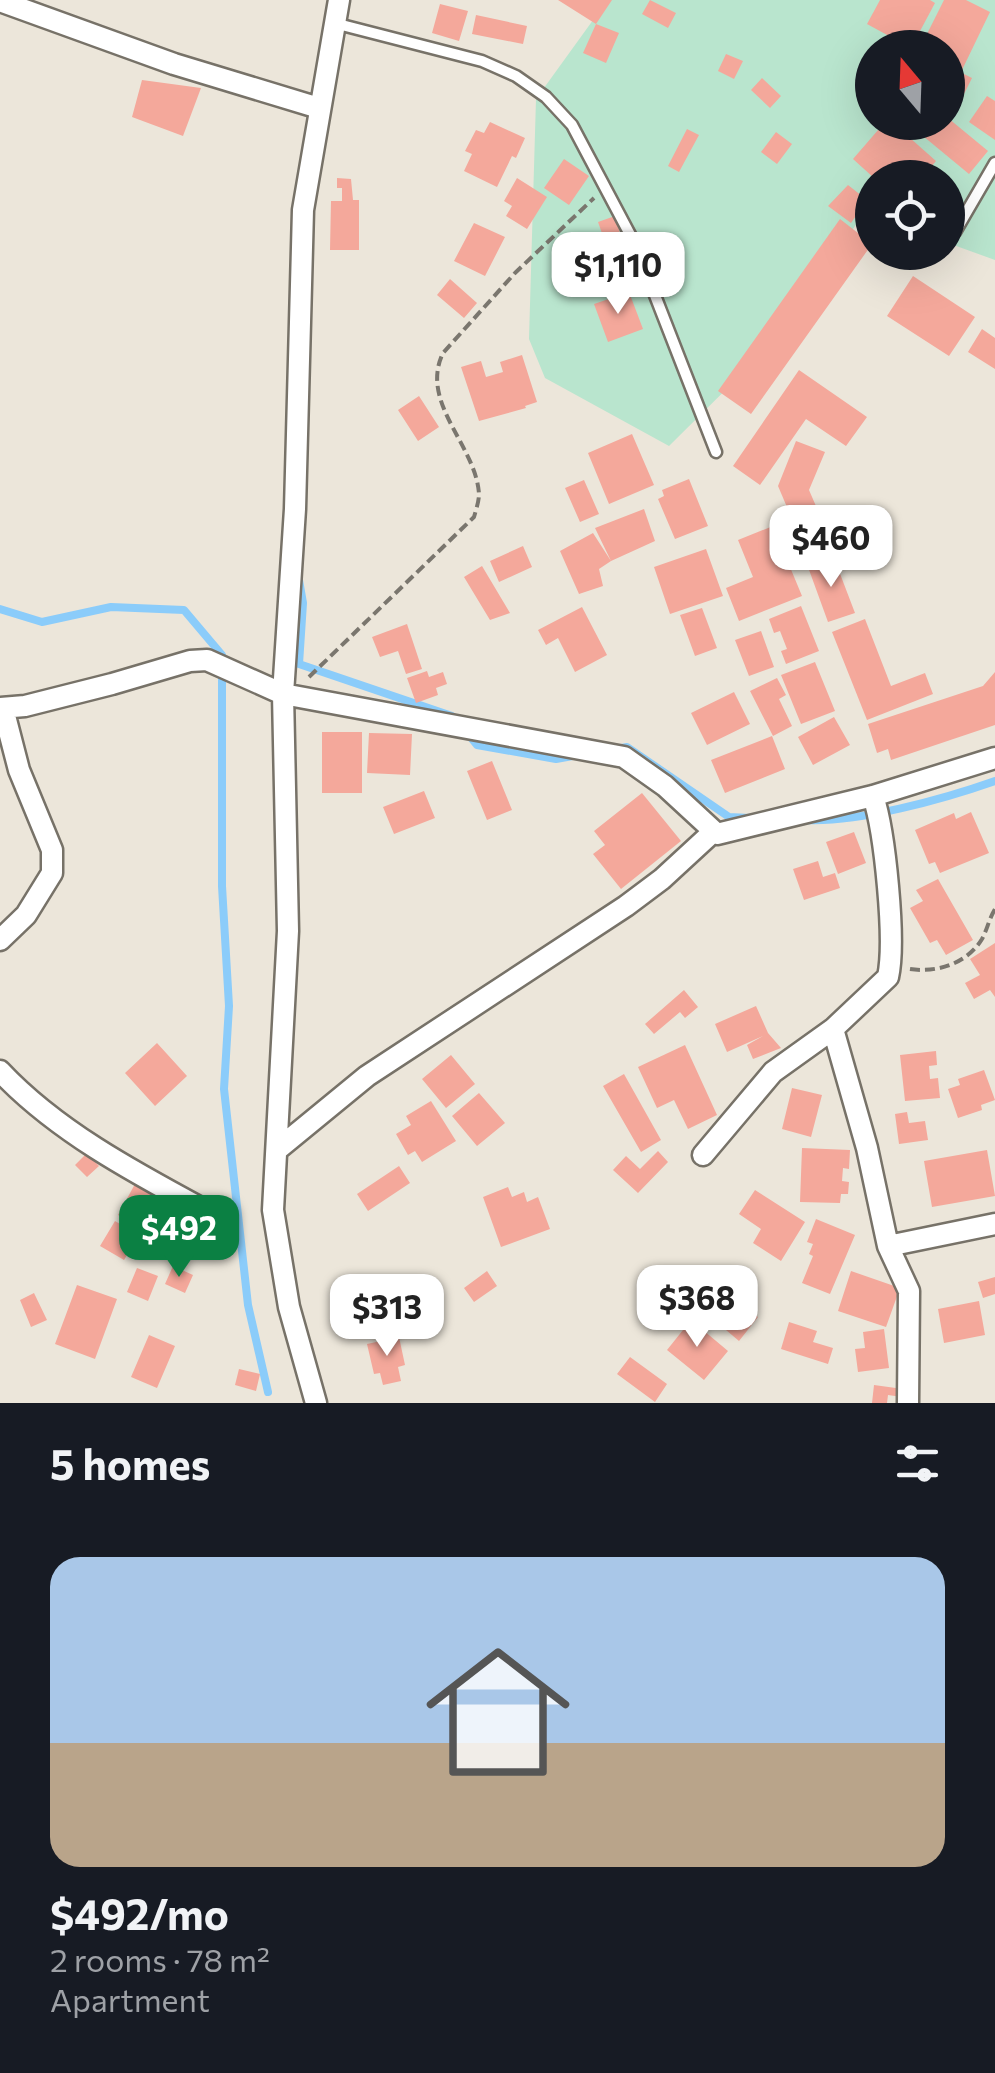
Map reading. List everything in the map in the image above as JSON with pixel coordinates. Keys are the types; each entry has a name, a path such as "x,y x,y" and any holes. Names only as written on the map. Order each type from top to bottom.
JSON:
{"street":[{"path":"316,1403 289,1307 274,1210 288,931 287,694 303,210 339,0"},
{"path":"0,1 174,64 319,108"},
{"path":"0,940 26,915 52,873 52,850 19,770 2,708 25,706 190,661 208,660 287,694 624,758 665,786 713,832"},
{"path":"278,1149 367,1076 662,880 713,832 731,832 873,796 995,758"},
{"path":"703,1155 773,1072 833,1029 882,986 890,966 878,811 873,796"},
{"path":"833,1029 867,1148 888,1246 909,1290 908,1403"},
{"path":"0,1071 36,1106 159,1186 219,1218"},
{"path":"888,1246 995,1224"}],"lane":[{"path":"333,22 482,61 516,76 546,97 572,125 635,244 716,452"},
{"path":"965,215 995,163"}],"path":[{"path":"287,694 474,517 479,496 474,474 438,391 436,369 444,353 515,273 605,187"},
{"path":"890,966 928,972 950,965 980,944 995,909"}],"green space":[{"path":"599,0 995,0 995,260 965,249 965,160 855,160 855,226 778,338 669,446 545,378 529,339 536,99 601,9"}],"building":[{"path":"558,0 612,0 596,24"},
{"path":"650,0 676,13 668,28 642,14"},
{"path":"880,0 935,3 921,30 878,30 867,24"},
{"path":"944,0 966,0 990,12 965,64 965,30 929,30"},
{"path":"440,4 468,11 459,41 432,33"},
{"path":"476,15 527,26 523,44 472,34"},
{"path":"596,24 619,33 606,63 583,53"},
{"path":"726,54 743,61 734,79 718,71"},
{"path":"762,78 781,96 770,108 751,90"},
{"path":"142,80 201,88 183,136 132,117"},
{"path":"987,96 995,101 995,140 969,122"},
{"path":"490,122 525,138 497,187 464,171 472,154 465,151 476,130 484,133"},
{"path":"687,129 699,135 679,172 668,166"},
{"path":"776,132 792,144 777,164 761,152"},
{"path":"965,132 988,151 969,174 965,160 952,160 928,140 965,140"},
{"path":"869,140 912,140 935,160 855,161"},
{"path":"564,159 589,176 569,205 544,188"},
{"path":"337,178 351,179 353,200 359,200 359,250 330,250 331,201 342,201"},
{"path":"517,178 547,197 527,229 506,216 512,206 504,201"},
{"path":"848,185 855,191 855,217 851,223 828,206"},
{"path":"615,216 620,233 604,239 598,222"},
{"path":"840,219 855,231 855,268 751,414 718,391"},
{"path":"474,223 505,237 485,276 454,261"},
{"path":"613,256 620,285 588,293 581,264"},
{"path":"913,276 975,317 949,356 887,316"},
{"path":"450,279 477,303 464,318 437,295"},
{"path":"629,292 643,329 608,342 594,304"},
{"path":"982,329 995,338 995,369 968,352"},
{"path":"522,355 537,402 479,421 461,367 481,361 486,377 503,372 500,362"},
{"path":"799,370 867,417 846,446 806,419 760,485 733,466"},
{"path":"419,396 439,427 418,441 398,410"},
{"path":"632,434 654,485 609,504 588,453"},
{"path":"796,441 825,452 809,490 832,543 807,554 778,486"},
{"path":"689,479 708,526 675,539 658,499 664,496 662,490"},
{"path":"584,480 599,514 580,522 565,488"},
{"path":"644,509 655,541 611,561 595,528"},
{"path":"773,526 802,596 739,621 726,588 753,577 738,540"},
{"path":"593,533 611,561 599,569 603,586 579,594 560,551"},
{"path":"523,546 532,567 499,582 490,561"},
{"path":"706,549 723,596 670,614 654,567"},
{"path":"834,558 855,613 828,622 808,567"},
{"path":"482,566 510,613 490,620 464,577"},
{"path":"801,606 819,651 786,664 781,651 787,649 780,631 774,633 769,619"},
{"path":"582,607 607,655 575,672 558,638 546,645 538,630"},
{"path":"702,608 717,648 695,656 680,615"},
{"path":"865,619 891,686 925,673 933,694 867,720 832,632"},
{"path":"407,624 422,669 406,674 398,651 380,657 372,637"},
{"path":"761,631 774,667 749,676 735,640"},
{"path":"815,662 835,711 801,724 781,675"},
{"path":"427,671 429,677 443,672 447,684 436,688 438,695 416,703 407,678"},
{"path":"995,672 995,725 891,760 888,749 877,753 868,724 983,686"},
{"path":"777,678 786,695 779,699 792,726 773,736 750,691"},
{"path":"734,692 750,724 707,745 691,713"},
{"path":"834,717 850,745 813,765 798,737"},
{"path":"322,732 362,732 362,793 322,793"},
{"path":"369,733 412,734 410,775 367,773"},
{"path":"772,736 785,769 725,793 711,760"},
{"path":"492,761 512,810 487,820 467,771"},
{"path":"424,791 435,818 394,834 383,807"},
{"path":"642,793 681,841 621,889 593,854 605,845 594,831"},
{"path":"971,812 989,853 940,873 935,862 929,864 915,830 954,813 956,819"},
{"path":"854,832 866,863 838,874 826,842"},
{"path":"818,861 823,877 835,873 840,888 804,900 793,869"},
{"path":"938,879 973,940 946,955 937,940 930,943 910,908 923,901 916,890"},
{"path":"995,943 995,997 990,990 974,999 965,983 980,975 970,959"},
{"path":"684,990 698,1007 685,1018 680,1012 654,1034 645,1024"},
{"path":"756,1006 768,1033 781,1048 753,1059 747,1045 763,1036 727,1052 715,1024"},
{"path":"157,1043 187,1076 155,1106 125,1073"},
{"path":"685,1045 717,1115 688,1129 674,1100 657,1108 638,1067"},
{"path":"936,1051 937,1065 929,1066 930,1079 938,1078 940,1098 905,1101 900,1055"},
{"path":"451,1055 475,1084 446,1108 422,1079"},
{"path":"984,1070 995,1100 981,1105 982,1110 958,1118 948,1089 960,1085 958,1079"},
{"path":"624,1074 661,1140 641,1152 603,1086"},
{"path":"792,1088 822,1095 811,1137 782,1129"},
{"path":"479,1093 505,1123 477,1146 452,1116"},
{"path":"431,1101 456,1141 422,1162 415,1151 408,1155 396,1134 411,1125 406,1116"},
{"path":"907,1112 909,1123 925,1121 928,1140 899,1144 895,1114"},
{"path":"802,1148 850,1150 849,1169 843,1168 842,1181 849,1182 848,1194 841,1194 840,1203 800,1202"},
{"path":"987,1150 995,1196 932,1207 924,1161"},
{"path":"658,1151 668,1162 638,1193 613,1170 626,1156 640,1169"},
{"path":"87,1153 99,1166 87,1177 75,1165"},
{"path":"399,1166 410,1183 368,1211 357,1194"},
{"path":"135,1184 162,1199 146,1230 118,1215"},
{"path":"508,1187 512,1197 524,1192 527,1202 538,1197 550,1229 501,1247 483,1197"},
{"path":"755,1190 805,1222 781,1261 753,1243 761,1229 739,1214"},
{"path":"816,1219 855,1235 830,1294 802,1283 813,1256 809,1254 813,1244 807,1242"},
{"path":"115,1221 139,1235 124,1260 100,1246"},
{"path":"173,1266 193,1275 185,1293 165,1284"},
{"path":"137,1268 158,1276 148,1301 127,1292"},
{"path":"487,1271 497,1286 474,1302 464,1288"},
{"path":"851,1271 900,1288 886,1327 838,1311"},
{"path":"995,1277 995,1294 983,1298 978,1282"},
{"path":"77,1285 117,1299 95,1359 55,1344"},
{"path":"34,1293 47,1320 31,1327 20,1300"},
{"path":"979,1301 985,1335 944,1343 938,1309"},
{"path":"745,1307 758,1317 739,1341 726,1330"},
{"path":"691,1320 728,1351 704,1380 667,1350"},
{"path":"789,1322 817,1331 813,1342 833,1348 828,1364 781,1349"},
{"path":"884,1329 889,1368 858,1372 855,1349 865,1348 863,1332"},
{"path":"149,1335 175,1346 157,1388 131,1377"},
{"path":"399,1337 405,1365 398,1367 401,1381 383,1385 380,1373 374,1374 367,1344"},
{"path":"630,1357 667,1384 655,1402 617,1374"},
{"path":"239,1369 260,1374 256,1391 235,1385"},
{"path":"874,1385 903,1389 902,1397 888,1395 887,1403 872,1403"}],"waterway":[{"path":"299,580 303,603 299,664 452,716"},
{"path":"0,609 42,622 111,607 184,610 222,655 222,886 229,1006 224,1089 248,1305 268,1392"},
{"path":"468,734 477,745 556,759 578,755"},
{"path":"616,749 627,747 729,817 750,818"},
{"path":"804,820 875,814 995,781"}]}
